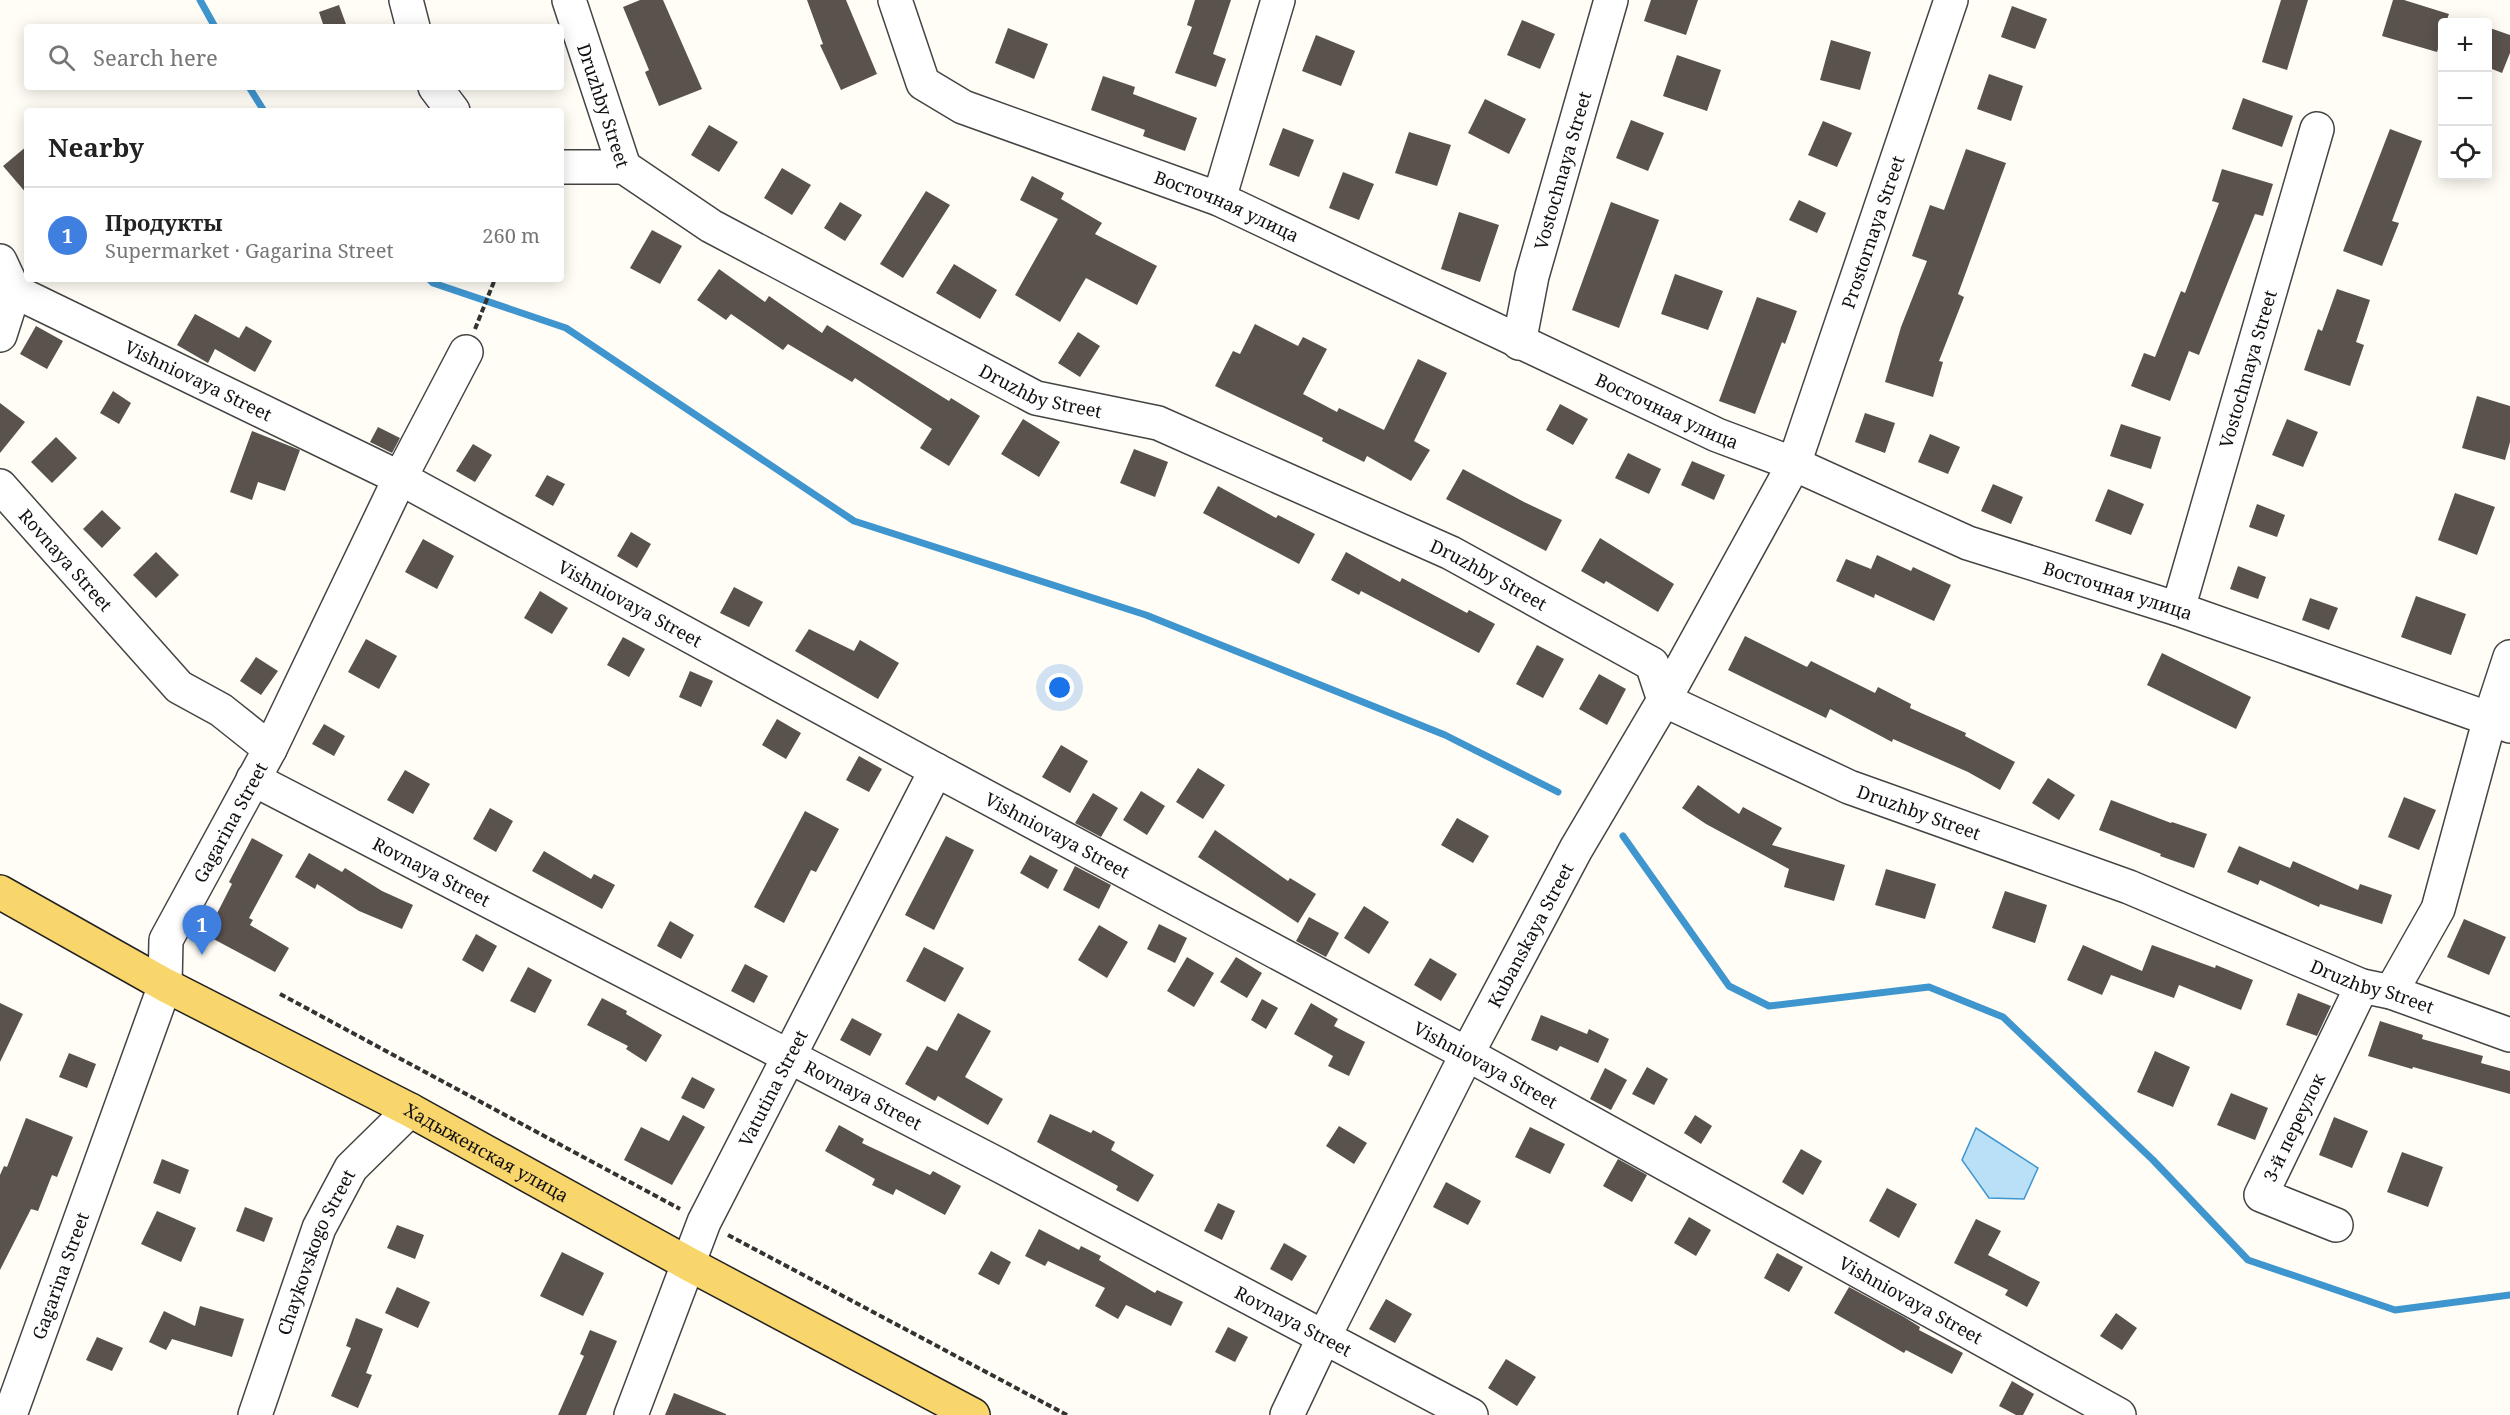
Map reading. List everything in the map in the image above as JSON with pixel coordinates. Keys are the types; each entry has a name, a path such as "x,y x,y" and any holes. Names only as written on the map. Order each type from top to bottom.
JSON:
{"main road":[{"name":"Хадыженская улица","path":"0,892 165,985 410,1110 687,1263 973,1415"}],"street":[{"path":"406,0 412,24"},
{"name":"Druzhby Street","path":"569,0 624,168 711,226 1036,398 1158,423 1452,553 1653,664 1664,700 1849,787 2129,887 2376,989 2510,1035"},
{"name":"Восточная улица","path":"895,0 923,82 963,107 1219,199 1717,435 1794,464 1968,543 2178,609 2500,722"},
{"path":"1219,199 1278,0"},
{"name":"Vostochnaya Street","path":"1519,343 1532,276 1611,0"},
{"name":"Prostornaya Street","path":"1794,464 1951,0"},
{"path":"437,90 451,108"},
{"name":"Vostochnaya Street","path":"2178,609 2317,129"},
{"path":"564,167 624,168"},
{"path":"0,261 14,291 0,335"},
{"name":"Vishniovaya Street","path":"14,291 400,478 936,770 1467,1054 2119,1415"},
{"name":"Gagarina Street","path":"10,1415 165,985 166,940 270,749 400,478 466,352"},
{"name":"Kubanskaya Street","path":"1287,1415 1467,1054 1576,849 1664,700 1794,464"},
{"name":"Rovnaya Street","path":"0,486 179,687 220,710 270,749"},
{"name":"3-й переулок","path":"2336,1225 2261,1195 2376,989 2438,909 2500,722 2510,657"},
{"name":"Vatutina Street","path":"631,1415 704,1222 936,770"},
{"name":"Rovnaya Street","path":"253,780 1471,1415"},
{"name":"Chaykovskogo Street","path":"255,1415 319,1228 351,1168 410,1110"}],"path":[{"path":"466,352 494,282"},
{"path":"280,994 1067,1415"}],"water":[{"path":"1976,1128 2038,1168 2024,1199 1989,1198 1962,1160"}],"building":[{"path":"640,0 663,0 702,89 659,106 645,72 649,70 623,7"},
{"path":"807,0 846,0 877,74 841,90 820,45 823,44"},
{"path":"1195,0 1231,0 1213,54 1226,59 1216,87 1175,73 1192,27 1187,25"},
{"path":"1651,0 1698,0 1686,35 1644,21"},
{"path":"2281,0 2308,0 2287,70 2262,62"},
{"path":"2393,0 2404,0 2449,14 2448,18 2438,18 2437,52 2382,36"},
{"path":"339,5 346,24 323,24 319,12"},
{"path":"2012,6 2047,19 2035,49 2001,37"},
{"path":"1522,20 1555,34 1540,69 1507,55"},
{"path":"1008,28 1048,44 1034,79 995,63"},
{"path":"2492,29 2510,35 2510,53 2502,73 2492,69"},
{"path":"1316,35 1355,51 1341,86 1302,71"},
{"path":"1831,40 1871,52 1860,90 1820,80"},
{"path":"1677,55 1721,70 1707,111 1663,96"},
{"path":"1989,74 2023,86 2011,121 1977,109"},
{"path":"1103,76 1135,87 1133,94 1197,118 1185,151 1143,136 1145,130 1091,110"},
{"path":"2243,98 2293,116 2282,147 2232,129"},
{"path":"1485,99 1526,119 1509,154 1468,133"},
{"path":"1631,120 1664,133 1648,171 1616,158"},
{"path":"1823,121 1852,133 1837,167 1808,155"},
{"path":"709,125 738,142 719,172 691,155"},
{"path":"1283,128 1314,140 1299,177 1269,165"},
{"path":"2390,129 2422,141 2392,221 2399,223 2382,266 2343,251"},
{"path":"1409,132 1451,145 1437,186 1395,173"},
{"path":"24,148 24,190 3,166"},
{"path":"1966,149 2006,163 1958,294 1964,297 1939,361 1943,362 1933,397 1885,382 1901,327 1927,261 1912,256 1930,205 1944,210"},
{"path":"782,168 811,185 792,215 764,198"},
{"path":"2222,169 2273,184 2263,216 2255,214 2199,355 2189,351 2170,401 2131,386 2144,353 2155,357 2181,291 2185,293 2219,203 2212,201"},
{"path":"1343,172 1374,184 1359,220 1329,208"},
{"path":"1032,176 1064,193 1061,199 1102,223 1095,234 1157,266 1137,305 1086,278 1060,322 1015,295 1058,219 1020,200"},
{"path":"926,191 950,205 903,278 880,264"},
{"path":"1799,200 1826,213 1817,233 1789,220"},
{"path":"840,202 862,215 845,241 824,228"},
{"path":"1611,202 1659,220 1619,328 1572,310"},
{"path":"1459,212 1499,225 1480,282 1441,269"},
{"path":"652,230 682,246 660,284 630,268"},
{"path":"954,264 997,290 980,319 936,293"},
{"path":"719,269 765,302 769,296 822,333 827,325 949,401 951,398 980,416 949,466 920,448 932,429 855,378 852,382 788,344 783,350 731,314 726,320 697,300"},
{"path":"1675,274 1723,291 1708,330 1661,314"},
{"path":"2337,289 2370,300 2356,342 2364,345 2350,386 2304,370 2318,329 2322,331"},
{"path":"1757,297 1797,311 1785,344 1782,342 1755,414 1719,401"},
{"path":"195,314 239,338 246,326 272,341 255,372 215,349 208,363 177,345"},
{"path":"1255,324 1298,346 1303,337 1327,349 1303,394 1337,412 1339,408 1384,430 1418,359 1447,373 1414,441 1430,450 1411,481 1367,456 1364,462 1322,441 1323,438 1215,386 1233,351 1240,354"},
{"path":"36,326 63,341 47,369 20,354"},
{"path":"1078,332 1100,346 1080,377 1058,363"},
{"path":"113,391 131,403 119,424 100,413"},
{"path":"2477,396 2510,406 2510,442 2505,460 2462,448"},
{"path":"0,403 25,422 0,453"},
{"path":"1560,404 1588,419 1573,445 1546,430"},
{"path":"1865,413 1895,423 1885,453 1855,442"},
{"path":"1023,419 1060,442 1039,477 1001,454"},
{"path":"2287,419 2318,432 2303,467 2272,455"},
{"path":"2121,424 2161,437 2151,469 2110,456"},
{"path":"378,427 400,438 392,453 370,442"},
{"path":"252,431 300,450 285,491 258,482 252,500 230,492"},
{"path":"1930,434 1960,447 1948,474 1918,462"},
{"path":"56,437 77,458 52,483 31,462"},
{"path":"473,444 492,455 475,482 456,471"},
{"path":"1134,449 1168,462 1155,497 1120,483"},
{"path":"1628,453 1661,469 1649,494 1615,478"},
{"path":"1692,461 1725,475 1714,500 1681,485"},
{"path":"1463,469 1562,520 1546,551 1446,499"},
{"path":"547,475 565,484 553,506 535,496"},
{"path":"1993,484 2023,497 2011,524 1981,511"},
{"path":"1218,486 1276,518 1278,515 1315,534 1299,564 1203,513"},
{"path":"2108,489 2144,504 2131,535 2095,521"},
{"path":"2455,493 2495,507 2477,555 2438,540"},
{"path":"2257,504 2285,515 2277,537 2249,527"},
{"path":"102,510 121,528 102,548 83,529"},
{"path":"631,532 651,544 637,568 617,556"},
{"path":"1600,538 1674,584 1658,612 1606,581 1604,584 1581,571"},
{"path":"423,539 454,556 437,589 405,572"},
{"path":"156,552 179,575 156,598 133,575"},
{"path":"1346,552 1400,582 1402,578 1467,613 1469,610 1495,624 1479,653 1361,591 1359,595 1331,580"},
{"path":"1877,555 1911,571 1913,567 1951,585 1934,621 1875,594 1874,598 1836,581 1846,559 1871,569"},
{"path":"2238,566 2266,577 2258,599 2230,589"},
{"path":"734,587 763,602 749,627 720,613"},
{"path":"540,591 568,608 552,634 524,618"},
{"path":"2416,596 2466,614 2451,655 2401,637"},
{"path":"2310,598 2338,608 2329,630 2302,620"},
{"path":"809,629 854,651 860,640 899,663 878,699 795,651"},
{"path":"1745,636 1807,667 1811,661 1875,693 1878,687 1911,704 1910,708 1966,733 1965,736 2015,762 2000,790 1968,772 1893,739 1892,742 1830,709 1826,718 1728,670"},
{"path":"623,637 645,649 629,677 607,665"},
{"path":"366,639 397,656 379,689 348,672"},
{"path":"1537,645 1564,659 1543,698 1516,684"},
{"path":"2162,653 2251,697 2236,729 2147,685"},
{"path":"256,657 278,671 261,695 240,681"},
{"path":"690,671 713,681 701,707 679,697"},
{"path":"1599,674 1626,689 1607,725 1579,709"},
{"path":"777,719 801,733 786,759 762,745"},
{"path":"324,724 345,736 334,756 312,744"},
{"path":"1061,745 1088,761 1070,793 1042,777"},
{"path":"859,756 882,769 869,792 846,780"},
{"path":"1198,768 1225,785 1203,819 1176,802"},
{"path":"405,770 430,784 413,814 387,800"},
{"path":"2048,778 2075,795 2059,820 2032,803"},
{"path":"1698,785 1739,814 1743,807 1782,828 1772,845 1845,865 1834,901 1784,887 1789,869 1706,824 1682,808"},
{"path":"1141,791 1165,806 1147,835 1123,820"},
{"path":"1093,793 1118,808 1101,837 1075,823"},
{"path":"2404,797 2436,810 2419,850 2388,837"},
{"path":"2111,800 2207,834 2194,868 2099,830"},
{"path":"490,808 513,821 496,852 473,839"},
{"path":"805,811 839,829 816,872 811,870 784,923 754,907"},
{"path":"1457,818 1489,836 1473,863 1441,845"},
{"path":"1215,830 1288,881 1290,878 1316,894 1298,923 1198,857"},
{"path":"946,836 974,850 934,930 905,915"},
{"path":"252,838 283,855 249,918 253,920 250,925 289,948 275,972 206,935 232,884 229,882"},
{"path":"2239,846 2290,868 2293,861 2358,890 2360,884 2392,895 2382,924 2320,904 2319,907 2260,880 2258,885 2227,872"},
{"path":"544,851 591,879 594,874 615,885 602,909 532,871"},
{"path":"309,853 342,872 345,868 382,891 413,905 402,929 359,911 317,884 315,889 295,877"},
{"path":"1030,855 1058,870 1048,889 1020,873"},
{"path":"1075,866 1111,885 1099,909 1063,890"},
{"path":"1886,869 1936,884 1925,919 1875,905"},
{"path":"2005,891 2047,905 2035,943 1992,928"},
{"path":"1364,906 1389,922 1369,954 1344,938"},
{"path":"1309,917 1339,933 1326,957 1296,941"},
{"path":"2464,919 2506,937 2489,975 2447,957"},
{"path":"670,921 694,935 681,959 657,946"},
{"path":"1159,924 1187,938 1175,963 1147,949"},
{"path":"1099,925 1128,942 1107,978 1078,960"},
{"path":"476,934 497,946 483,972 462,960"},
{"path":"2083,945 2142,971 2152,945 2215,968 2216,965 2253,980 2241,1010 2179,985 2174,998 2111,975 2102,995 2067,980"},
{"path":"924,947 964,968 945,1002 906,981"},
{"path":"1187,957 1214,973 1194,1007 1167,991"},
{"path":"1236,957 1262,973 1247,998 1220,982"},
{"path":"1430,958 1457,974 1441,1001 1414,985"},
{"path":"745,964 768,976 754,1003 731,991"},
{"path":"528,967 552,980 535,1013 510,1001"},
{"path":"2298,993 2331,1006 2317,1036 2286,1025"},
{"path":"602,998 627,1011 626,1014 662,1035 646,1062 626,1049 628,1046 587,1025"},
{"path":"1262,999 1278,1008 1266,1029 1251,1020"},
{"path":"0,1003 23,1014 0,1062"},
{"path":"1311,1003 1338,1019 1334,1026 1365,1042 1349,1076 1328,1066 1333,1056 1294,1034"},
{"path":"958,1013 991,1031 965,1077 1003,1099 988,1125 938,1096 935,1101 905,1084 927,1046 937,1051"},
{"path":"1541,1015 1587,1034 1589,1029 1609,1039 1598,1063 1560,1046 1557,1051 1531,1040"},
{"path":"852,1018 882,1034 870,1056 840,1040"},
{"path":"2380,1021 2423,1035 2422,1039 2483,1056 2481,1063 2510,1071 2510,1094 2368,1056"},
{"path":"2155,1051 2190,1067 2173,1107 2137,1092"},
{"path":"69,1053 96,1064 87,1088 59,1077"},
{"path":"1647,1067 1668,1079 1654,1105 1632,1094"},
{"path":"1605,1068 1627,1080 1611,1110 1590,1099"},
{"path":"692,1077 715,1089 704,1109 681,1098"},
{"path":"2231,1093 2268,1108 2255,1140 2217,1125"},
{"path":"1050,1114 1091,1133 1093,1130 1115,1142 1111,1150 1154,1175 1138,1202 1116,1190 1118,1186 1037,1142"},
{"path":"683,1115 705,1127 672,1185 624,1160 641,1127 669,1141"},
{"path":"1695,1115 1712,1126 1701,1144 1684,1133"},
{"path":"2334,1117 2368,1131 2352,1168 2319,1155"},
{"path":"26,1118 73,1137 57,1177 52,1175 38,1211 31,1209 0,1270 0,1175 4,1166 7,1167"},
{"path":"839,1125 864,1139 862,1143 930,1175 933,1171 961,1186 945,1215 896,1189 893,1195 872,1185 875,1179 825,1151"},
{"path":"1339,1126 1367,1143 1354,1164 1326,1146"},
{"path":"1530,1127 1565,1144 1550,1174 1515,1157"},
{"path":"1801,1149 1822,1161 1803,1195 1782,1182"},
{"path":"2402,1152 2443,1167 2428,1207 2387,1192"},
{"path":"162,1159 189,1170 180,1194 153,1183"},
{"path":"1618,1159 1647,1175 1632,1202 1603,1186"},
{"path":"1446,1182 1481,1201 1468,1225 1433,1207"},
{"path":"1887,1188 1917,1204 1899,1238 1869,1221"},
{"path":"1218,1203 1235,1211 1222,1240 1204,1231"},
{"path":"245,1207 273,1218 264,1242 236,1231"},
{"path":"157,1211 196,1228 181,1262 141,1244"},
{"path":"1689,1217 1711,1230 1696,1256 1674,1243"},
{"path":"1976,1219 2001,1231 1988,1255 2040,1282 2027,1307 2005,1295 2008,1290 1954,1263"},
{"path":"397,1225 424,1235 415,1259 387,1248"},
{"path":"1039,1229 1079,1250 1081,1246 1101,1256 1099,1260 1155,1293 1157,1290 1183,1302 1171,1326 1126,1305 1118,1319 1095,1306 1105,1288 1048,1261 1045,1266 1025,1256"},
{"path":"1284,1243 1307,1256 1292,1281 1270,1269"},
{"path":"991,1251 1011,1262 999,1285 978,1274"},
{"path":"562,1252 604,1273 583,1316 540,1296"},
{"path":"1777,1253 1803,1267 1789,1292 1764,1278"},
{"path":"397,1287 430,1302 418,1328 385,1313"},
{"path":"1849,1287 1904,1317 1920,1327 1919,1330 1963,1353 1952,1374 1906,1350 1904,1353 1834,1313"},
{"path":"1386,1299 1412,1314 1395,1343 1369,1329"},
{"path":"200,1306 244,1319 232,1357 172,1339 166,1350 149,1342 164,1311 195,1326"},
{"path":"2116,1313 2137,1328 2122,1350 2100,1336"},
{"path":"356,1318 383,1329 366,1373 372,1375 358,1408 331,1396 351,1348 346,1346"},
{"path":"1228,1327 1248,1337 1235,1362 1215,1352"},
{"path":"590,1330 617,1341 586,1415 558,1415 584,1356 580,1354"},
{"path":"97,1337 123,1348 112,1371 86,1360"},
{"path":"1506,1359 1536,1377 1517,1406 1488,1388"},
{"path":"2012,1381 2034,1394 2023,1415 2016,1415 1999,1406"},
{"path":"674,1393 726,1414 726,1415 665,1415"}],"waterway":[{"path":"200,0 213,24"},
{"path":"251,90 262,108"},
{"path":"432,282 566,328 854,521 1146,615 1445,735 1558,792"},
{"path":"1623,836 1729,986 1769,1006 1929,987 2003,1017 2153,1160 2248,1260 2395,1310 2510,1295"}],"place":[{"name":"Продукты","path":"202,955"}]}
